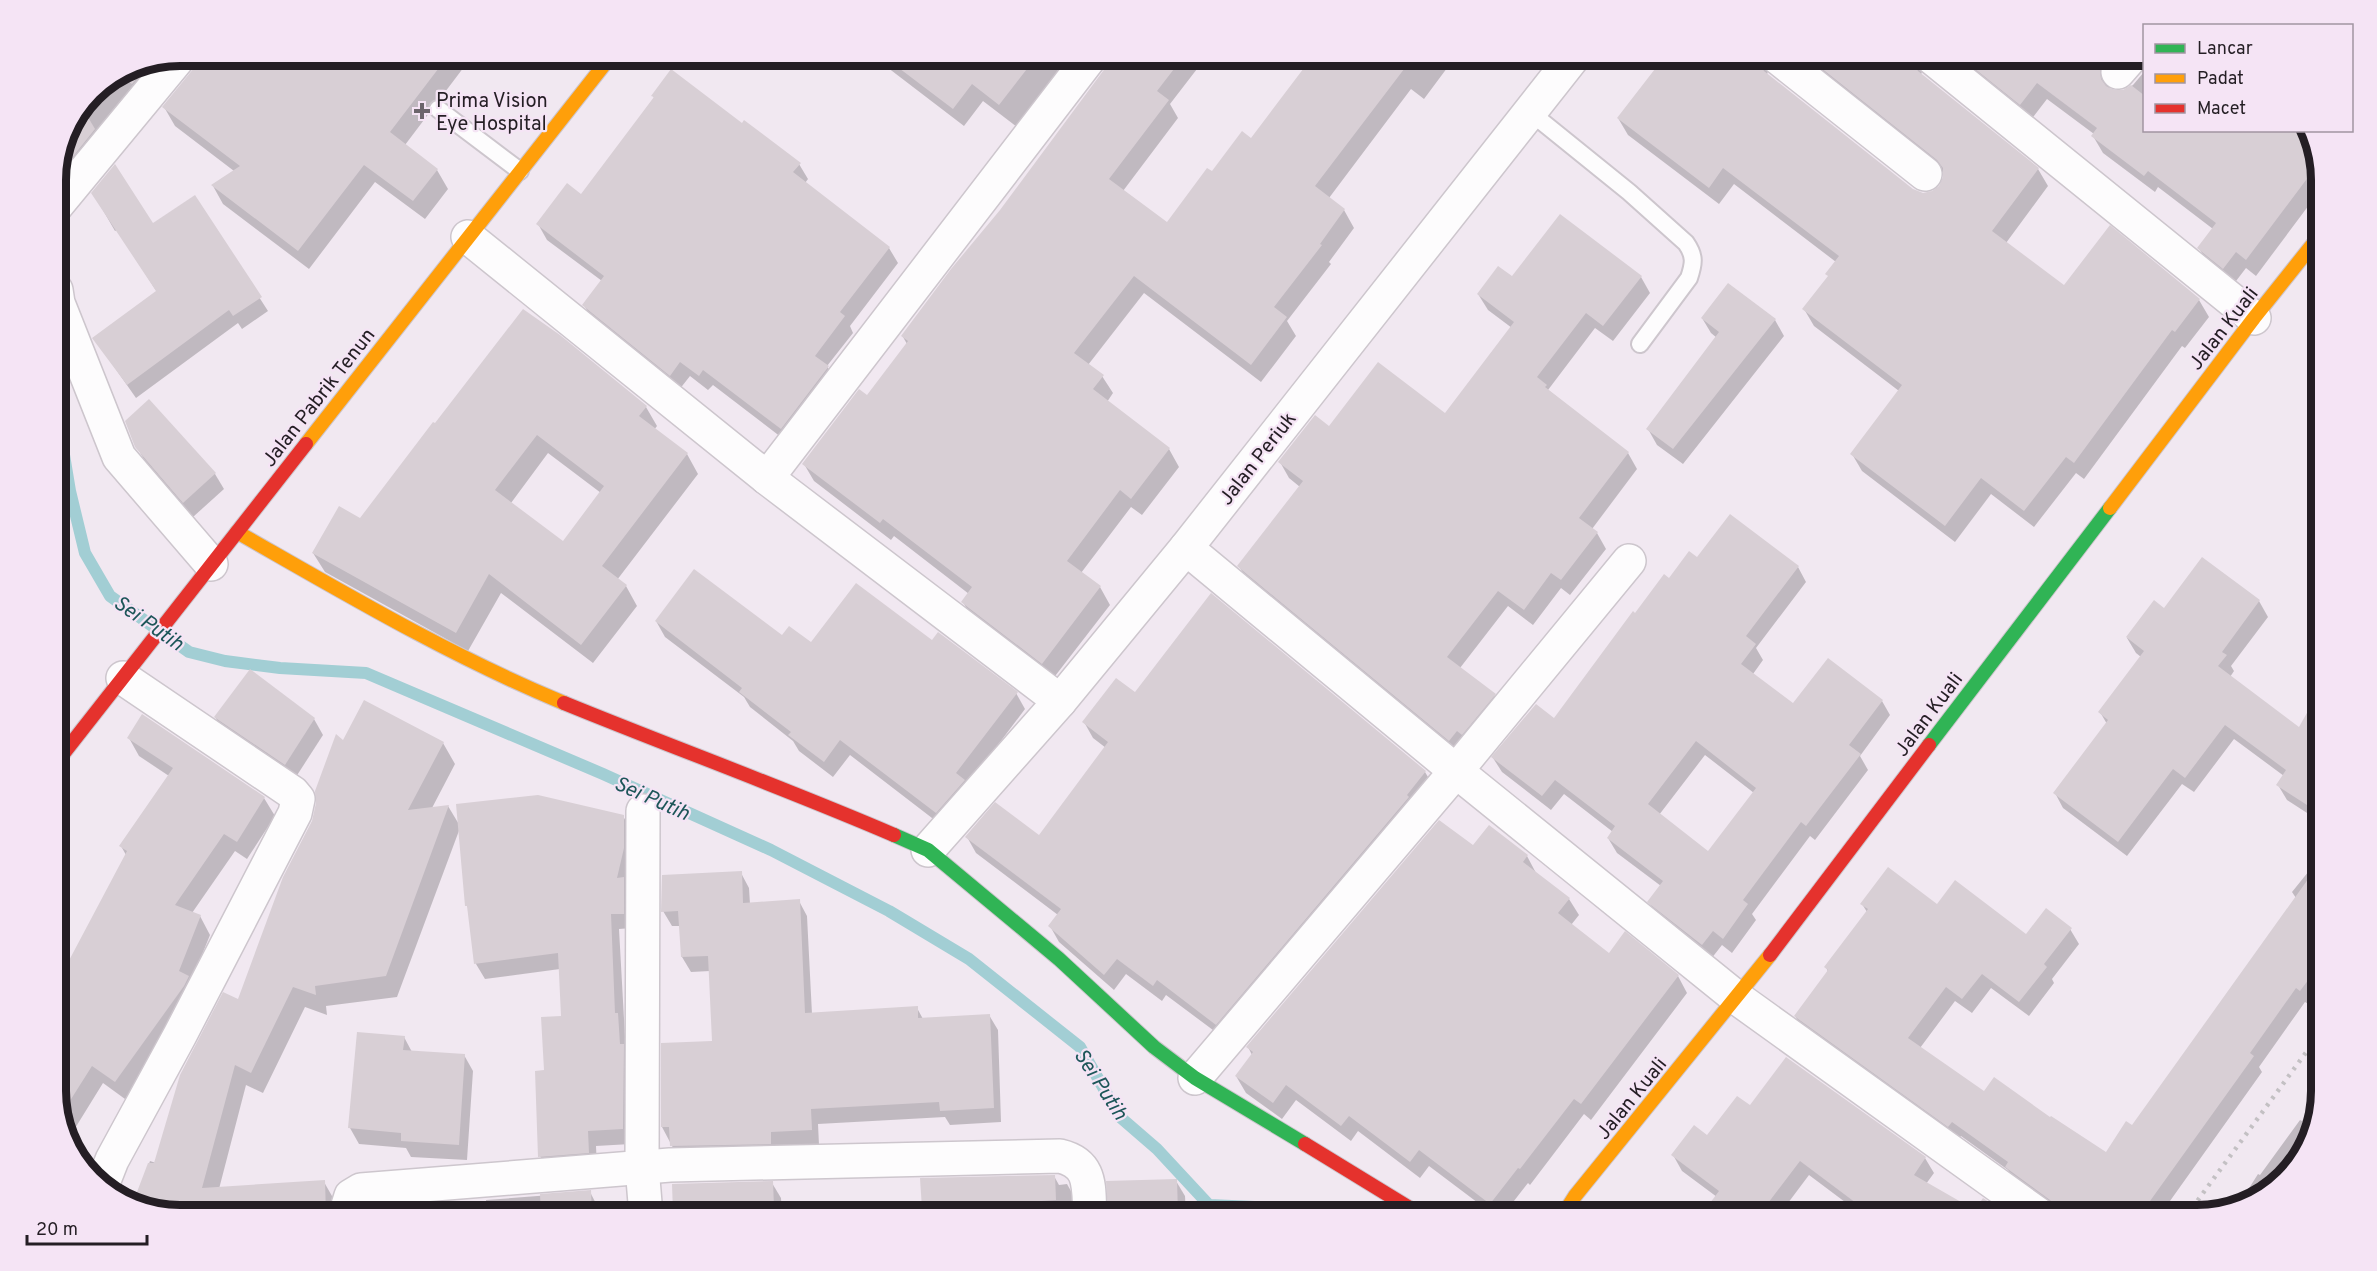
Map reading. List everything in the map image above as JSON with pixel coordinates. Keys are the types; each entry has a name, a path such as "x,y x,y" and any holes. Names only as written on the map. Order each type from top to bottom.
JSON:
{"street":[{"path":"66,194 172,66"},
{"name":"Jalan Pabrik Tenun","path":"66,751 603,66"},
{"path":"767,477 1083,66"},
{"name":"Jalan Periuk","path":"928,850 1060,701 1186,548 1566,66"},
{"path":"1789,66 1925,174"},
{"path":"1942,66 2254,318"},
{"path":"468,237 767,477 1060,701"},
{"name":"Jalan Kuali","path":"1569,1205 1737,998 2254,318 2311,247"},
{"path":"66,323 120,456 203,575"},
{"path":"237,532 421,636 507,679 666,745 799,794 928,850 1059,959 1154,1047 1195,1078 1405,1205"},
{"path":"1186,548 1456,771 1737,998 2025,1205"},
{"path":"1195,1078 1456,771 1629,561"},
{"path":"105,1177 112,1160 180,1035 295,813 297,799 293,793 123,678"},
{"path":"643,811 642,1167 645,1205"},
{"path":"348,1205 351,1196 361,1190 642,1167 1060,1156 1071,1159 1083,1170 1088,1181 1089,1205"}],"lane":[{"path":"438,109 520,171"},
{"path":"1530,112 1629,192 1686,243 1693,253 1694,266 1689,278 1640,344"}],"building":[{"path":"195,66 440,66 390,132 438,169 413,201 364,165 298,251 211,185 240,166 162,107"},
{"path":"896,66 1029,66 999,105 972,84 953,109"},
{"path":"1176,66 1157,91 1169,100 1109,179 1167,222 1207,168 1212,171 1242,131 1251,138 1305,66 1406,66 1315,186 1345,209 1320,244 1322,245 1274,307 1287,317 1251,365 1134,276 1074,353 1104,375 1093,389 1170,448 1131,499 1120,490 1067,561 1101,586 1042,664 961,602 972,587 883,519 880,523 802,464 859,389 867,395 908,341 901,336 951,269 1000,210 1106,67"},
{"path":"1657,66 1761,66 1764,71 1913,189 1923,193 1939,186 1943,177 1943,168 1937,160 1819,66 1915,66 1918,71 2039,168 1992,231 2064,285 2110,225 2200,299 2175,332 2172,330 2074,463 2066,457 2024,511 1981,478 1945,526 1850,454 1902,385 1802,309 1828,276 1825,274 1839,256 1723,168 1709,188 1617,118"},
{"path":"1971,66 2101,66 2101,79 2106,86 2114,90 2123,90 2131,85 2143,94 2143,132 2300,132 2305,143 2311,173 2246,260 2236,252 2223,269 2197,248 2216,223 2148,171 2144,176 2091,136 2097,128 2037,83 2020,105"},
{"path":"671,69 742,123 744,120 801,163 793,172 890,247 840,312 845,316 815,356 829,366 781,429 703,370 699,376 680,362 670,376 582,305 604,276 536,224 567,183 581,194 654,97 651,96"},
{"path":"141,73 132,84 127,80"},
{"path":"87,115 95,129 71,159 68,156 70,150"},
{"path":"115,164 153,223 195,195 262,297 233,316 229,310 127,385 92,338 156,291 91,193"},
{"path":"1560,214 1642,276 1603,326 1586,313 1537,377 1547,385 1545,387 1629,452 1579,518 1598,532 1561,580 1551,573 1524,610 1498,591 1447,657 1496,694 1462,735 1457,731 1449,741 1237,566 1303,481 1278,462 1315,415 1329,426 1378,362 1445,413 1514,322 1477,294 1498,266 1512,276"},
{"path":"1728,283 1776,319 1673,449 1646,429 1719,332 1701,318"},
{"path":"523,309 560,335 647,406 639,416 688,453 602,566 627,585 581,645 489,574 456,633 312,553 339,506 360,518 433,422 435,423","holes":["537,435 604,486 563,541 495,490"]},
{"path":"149,399 216,473 183,503 135,447 125,421"},
{"path":"1730,514 1799,566 1746,636 1756,644 1741,664 1793,703 1828,658 1883,700 1849,745 1861,754 1806,826 1801,822 1743,900 1748,904 1723,939 1713,931 1702,945 1647,902 1663,881 1607,838 1615,826 1555,780 1542,796 1491,757 1536,704 1554,718 1633,611 1635,613 1664,574 1669,578 1689,551 1697,557","holes":["1696,741 1756,788 1708,851 1648,804"]},
{"path":"2202,557 2260,600 2222,652 2227,655 2218,666 2299,727 2311,706 2311,808 2276,785 2286,770 2225,725 2185,778 2173,769 2118,842 2053,793 2108,720 2098,712 2144,651 2126,637 2154,600 2164,608"},
{"path":"694,569 782,635 789,626 811,642 856,583 932,640 938,632 1018,692 956,773 965,780 936,813 840,740 824,762 788,735 791,732 739,692 742,688 655,621"},
{"path":"1211,593 1426,771 1407,795 1409,797 1216,1025 1157,980 1153,986 1117,959 1104,975 1048,926 1061,909 965,837 995,802 1039,835 1108,742 1082,722 1116,678 1135,692"},
{"path":"250,669 315,718 285,765 214,717"},
{"path":"364,700 444,742 408,810 449,805 386,976 315,986 316,995 293,987 251,1073 235,1065 202,1188 325,1180 326,1205 180,1205 143,1199 129,1192 137,1192 148,1163 154,1163 180,1075 223,992 238,999 283,877 312,821 316,803 315,791 336,734 343,740"},
{"path":"142,714 265,797 237,842 224,834 175,905 201,915 179,971 189,976 184,986 115,1082 92,1066 67,1106 66,966 127,851 119,846 173,768 127,738"},
{"path":"538,795 624,815 624,848 617,878 624,877 624,914 611,914 615,1013 618,1013 620,1044 624,1044 623,1129 588,1131 589,1153 538,1157 535,1071 544,1070 541,1017 561,1016 558,953 474,964 467,906 465,906 456,804"},
{"path":"1439,820 1473,845 1489,825 1528,855 1523,862 1570,898 1558,913 1609,953 1625,931 1679,975 1581,1104 1574,1099 1490,1204 1419,1150 1410,1162 1349,1116 1341,1126 1286,1085 1273,1103 1235,1076 1253,1052 1246,1047"},
{"path":"1888,867 1937,904 1955,880 2026,934 2046,908 2072,928 2044,964 2047,967 2019,1002 1982,974 1962,999 1946,987 1908,1038 1984,1091 1994,1077 2050,1117 2106,1152 2126,1121 2132,1125 2311,875 2311,976 2300,991 2296,988 2250,1053 2254,1056 2147,1205 2054,1205 2005,1167 2008,1162 1952,1122 1948,1127 1794,1016 1828,970 1824,967 1868,909 1860,904"},
{"path":"742,871 743,903 800,899 805,1013 918,1006 918,1018 990,1014 994,1108 940,1111 939,1102 811,1109 812,1130 771,1132 771,1144 670,1146 669,1127 661,1127 661,1043 712,1041 708,956 681,957 678,911 661,912 662,875"},
{"path":"357,1032 405,1036 403,1050 465,1054 459,1145 401,1141 401,1133 348,1128"},
{"path":"1786,1057 1926,1157 1914,1175 1966,1205 1859,1205 1800,1161 1767,1205 1708,1205 1719,1191 1671,1155 1694,1125 1707,1135 1737,1096 1750,1105"},
{"path":"1055,1175 1056,1200 982,1205 922,1205 920,1178"},
{"path":"1177,1179 1178,1205 1107,1205 1106,1181"},
{"path":"773,1181 774,1205 673,1205 672,1184"},
{"path":"591,1190 592,1205 541,1205 540,1194"},
{"path":"1983,1198 1993,1205 1978,1205"}],"waterway":[{"name":"Sei Putih","path":"66,467 85,553 110,596 189,652 225,661 280,668 366,673 603,774 771,850 889,911 969,959 1080,1047 1120,1117 1157,1149 1209,1205"}],"railway":[{"path":"2194,1205 2311,1046"}],"traffic: fast":[{"path":"1929,745 2110,508"},
{"path":"894,835 928,850 1059,959 1154,1047 1195,1078 1305,1144"}],"traffic: slow":[{"path":"306,444 603,66"},
{"path":"2110,508 2311,247"},
{"path":"237,532 357,601 439,644 564,703"},
{"path":"1569,1205 1770,955"}],"traffic: jam":[{"path":"66,750 306,444"},
{"path":"564,703 894,835"},
{"path":"1770,955 1929,745"},
{"path":"1305,1144 1405,1205"}],"place":[{"name":"Prima Vision Eye Hospital","path":"422,111"}]}
